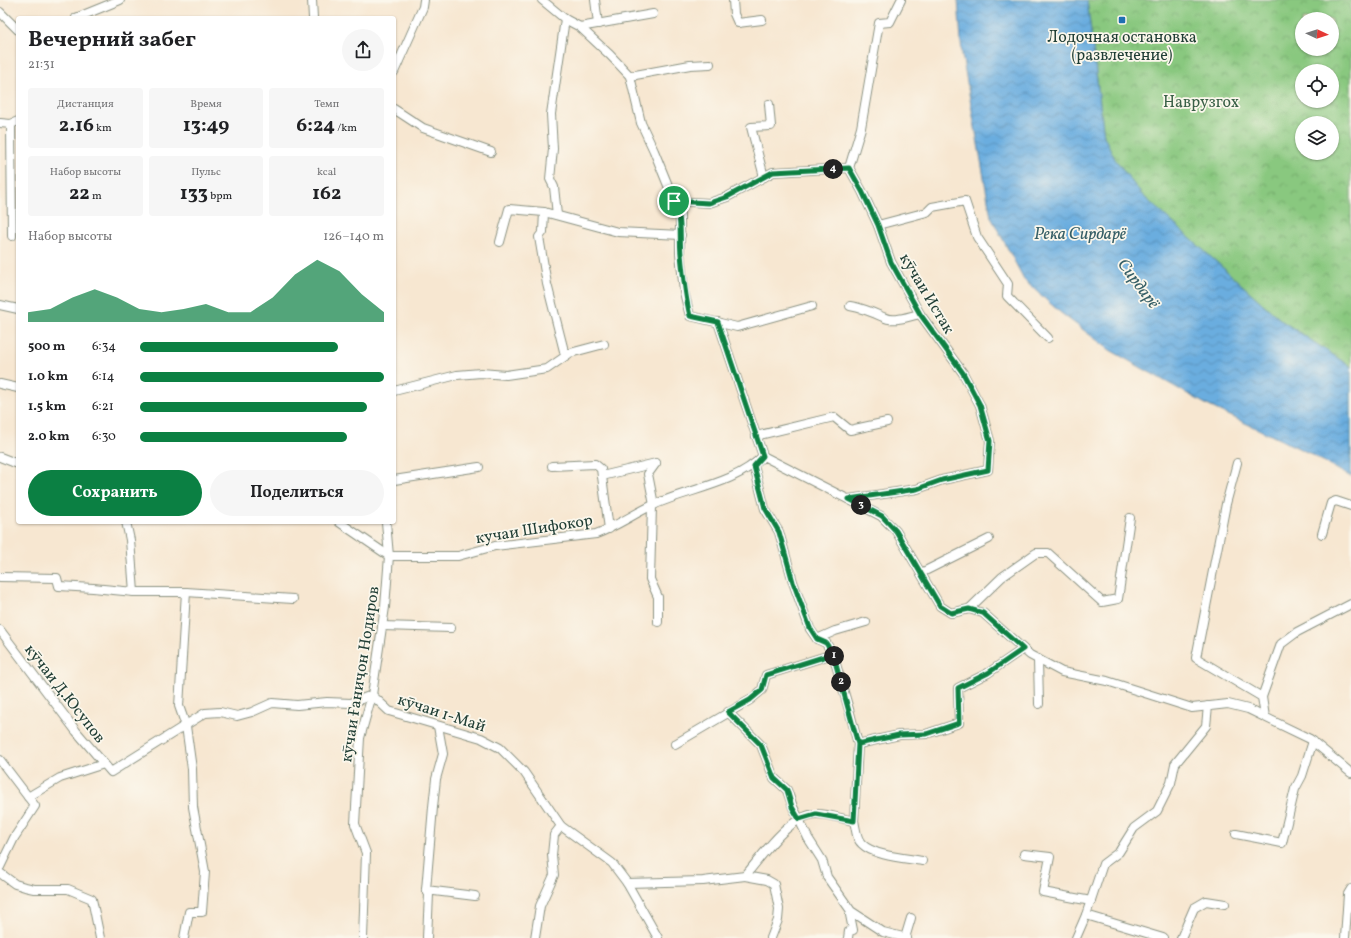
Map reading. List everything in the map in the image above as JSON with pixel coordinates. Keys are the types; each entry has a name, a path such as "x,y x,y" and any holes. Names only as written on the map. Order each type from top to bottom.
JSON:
{"street":[{"path":"81,16 120,0"},
{"path":"312,0 314,16"},
{"path":"396,68 423,7 424,0"},
{"path":"542,0 565,19 580,28 610,55 630,76 641,123 654,150 680,215 684,292 690,316 737,327 812,306"},
{"path":"595,0 598,24"},
{"path":"733,0 734,14 738,23 762,20"},
{"path":"674,201 709,203 727,197 773,172 849,168 861,128 879,23 890,22 901,0"},
{"path":"0,12 16,28"},
{"path":"580,28 653,14"},
{"path":"558,215 554,187 550,179 553,149 551,114 565,19"},
{"path":"630,76 690,65 710,64"},
{"path":"764,177 751,127 771,126 769,104"},
{"path":"396,110 423,128 491,152"},
{"path":"0,124 15,122 12,236"},
{"name":"кӯчаи Истак","path":"849,168 878,225 891,262 920,314 963,373 980,405 990,441 988,470 942,480 917,489 849,499"},
{"path":"878,225 927,212 932,207 966,201 977,237 1008,284 1007,296 1048,338"},
{"path":"500,242 509,210 544,212 618,232 681,235"},
{"path":"544,212 542,232 539,237 547,284 565,355"},
{"path":"0,305 16,309"},
{"path":"850,306 868,310 883,318 897,320 920,314"},
{"path":"718,322 763,456 882,516 896,531 940,606 951,613 969,609 983,613 1023,649 1062,672 1107,681 1192,708 1228,704 1248,708 1313,741 1351,772"},
{"path":"396,390 457,375 481,373 506,375 547,369 565,355 604,344"},
{"path":"0,384 16,388"},
{"path":"756,436 834,416 850,430 887,422"},
{"path":"763,456 754,466 765,508 779,532 793,582 810,628 817,639 826,643 833,654 858,744 854,821 858,839 862,845 879,853 922,861"},
{"path":"0,457 16,463"},
{"path":"602,476 656,463 648,474 653,505 650,579 658,597 658,622"},
{"path":"1236,463 1226,504 1196,658 1262,698"},
{"path":"552,466 595,464 601,469 609,529"},
{"path":"396,480 479,466"},
{"name":"кучаи Шифокор","path":"390,556 458,556 494,546 596,534 609,529 653,505 744,472 754,466"},
{"path":"1322,534 1331,503 1336,501 1351,506"},
{"path":"969,609 1002,577 1036,553 1048,553 1102,602 1118,599 1130,518"},
{"path":"126,524 130,540 134,592"},
{"path":"342,524 390,556"},
{"name":"кӯчаи Ғаниҷон Нодиров","path":"363,938 366,853 354,824 360,738 372,695 390,556 386,524"},
{"path":"921,573 989,539"},
{"path":"0,577 57,578 59,586 134,592 186,592 293,599"},
{"path":"184,938 189,912 202,912 205,872 193,807 192,769 186,726 179,706 186,592"},
{"path":"1265,716 1262,698 1281,644 1297,632 1351,604"},
{"path":"817,639 835,631 866,622"},
{"path":"382,626 452,628"},
{"name":"кӯчаи Д.Юсупов","path":"0,630 76,731 111,772 186,726"},
{"path":"858,744 899,735 926,734 959,723 958,688 988,673 1023,649"},
{"path":"675,744 750,700 762,690 766,675 833,654"},
{"path":"1038,659 1039,704"},
{"path":"186,726 204,713 220,712 237,716 252,712 272,703 297,706 327,702 351,703 372,695"},
{"name":"кӯчаи 1-Май","path":"372,695 390,711 481,738 500,748 524,772 561,826 612,863 627,883 658,938"},
{"path":"1076,938 1086,915 1103,864 1119,852 1134,828 1157,811 1171,784 1175,764 1206,726 1208,706"},
{"path":"728,712 761,745 774,778 787,790 792,807 808,838 822,860 827,877 851,911 883,932 906,938 911,918"},
{"path":"427,938 429,894 426,890 433,800 436,779 443,754 438,726"},
{"path":"1236,834 1282,842 1295,789 1302,776 1313,741"},
{"path":"0,760 35,806 14,838 0,867"},
{"path":"28,797 60,778 104,764"},
{"path":"745,876 775,840 799,819 816,814 854,821"},
{"path":"535,938 540,906 554,875 552,855 554,835 561,826"},
{"path":"1024,854 1050,857 1043,892 1091,900"},
{"path":"0,873 15,884 25,887 34,889 68,889 92,899 100,938"},
{"path":"627,883 703,881 745,876 767,880 774,884 779,909 778,920 771,938"},
{"path":"426,890 475,896"},
{"path":"1345,938 1348,894 1351,890"},
{"path":"1181,938 1194,908 1206,901 1225,904"},
{"path":"848,938 849,932 852,930 850,915 857,916"},
{"path":"1086,915 1163,938"}],"green space":[{"name":"Наврузгох","path":"1087,0 1351,0 1351,367 1282,321 1141,194 1115,159 1104,136"}],"water":[{"name":"Река Сирдарё","path":"958,0 1087,0 1104,136 1115,159 1141,194 1282,321 1351,367 1351,477 1309,453 1209,406 1110,350 1061,313 1025,281 991,217 962,54"}],"place":[{"name":"Лодочная остановка (развлечение)","path":"1122,20"}],"route":[{"path":"674,201 680,215 680,253 682,259 684,292 690,316 718,322 763,456 754,466 765,508 779,532 793,582 810,628 817,639 826,643 833,654 858,744 854,821 816,814 808,815 799,819 792,807 787,790 774,778 761,745 728,712 750,700 762,690 766,675 833,654 842,683 858,744 899,735 926,734 959,723 958,688 988,673 1023,649 983,613 969,609 951,613 940,606 896,531 882,516 849,499 917,489 942,480 988,470 990,441 980,405 963,373 920,314 891,262 878,225 849,168 773,172 727,197 709,203 674,201"}],"water label":[{"name":"Сирдарё","path":"1139,283"}]}
